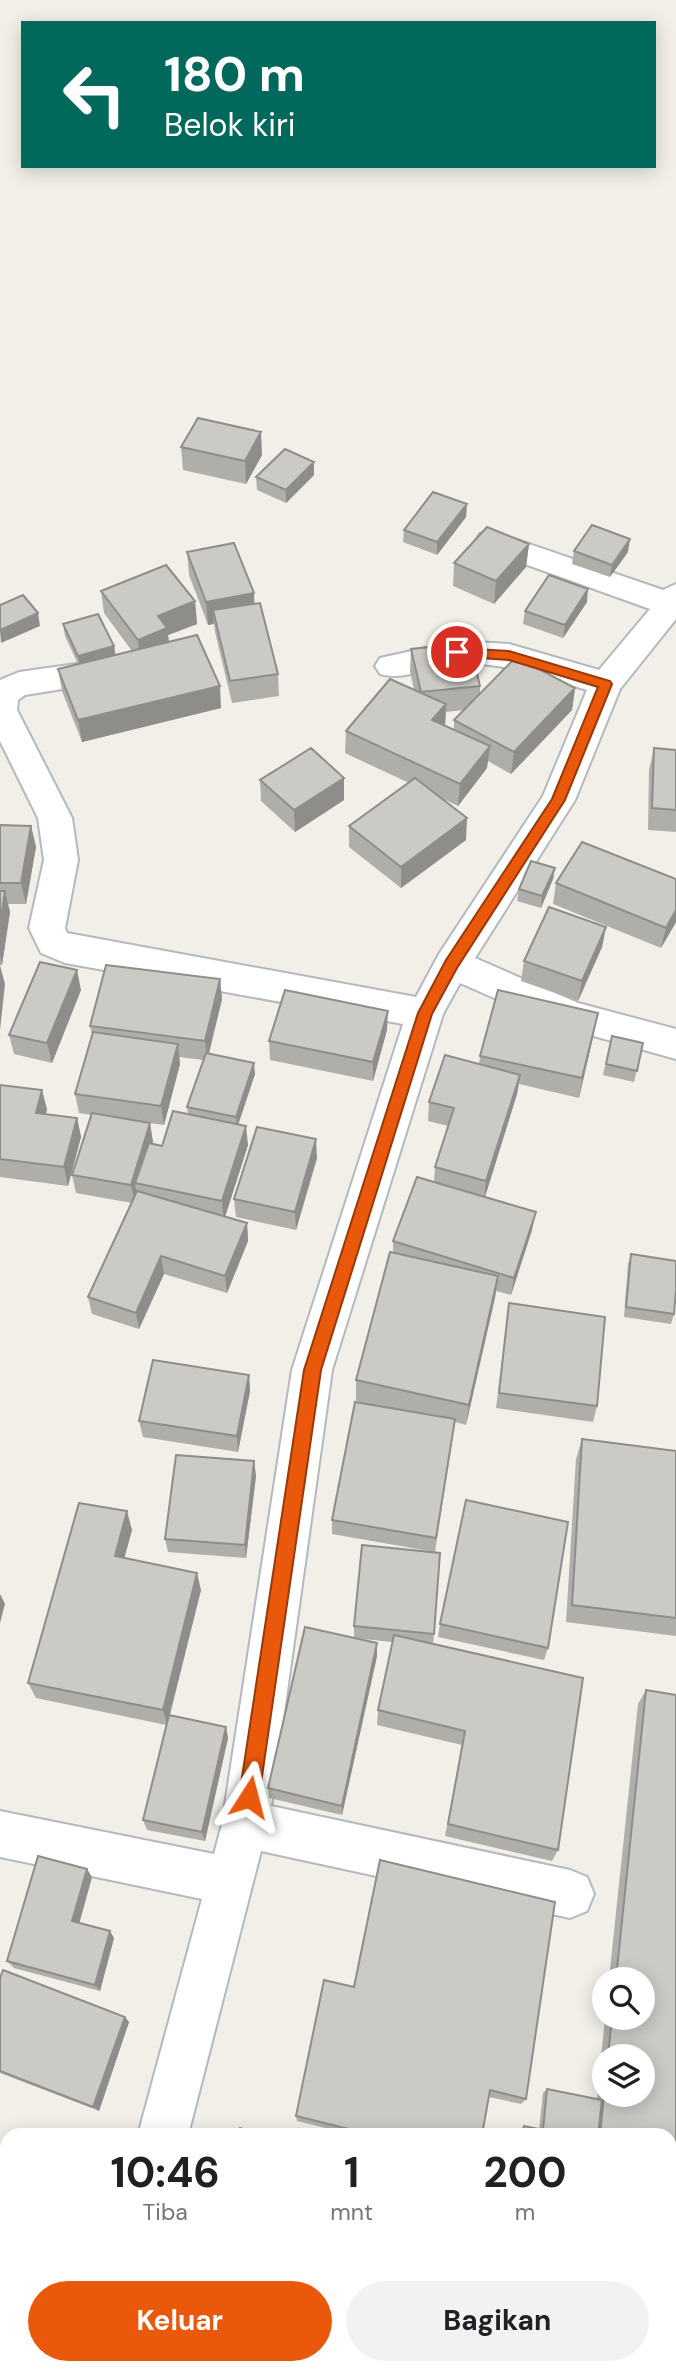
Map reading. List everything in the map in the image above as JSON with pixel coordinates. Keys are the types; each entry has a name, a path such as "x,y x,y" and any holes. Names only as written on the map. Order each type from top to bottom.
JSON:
{"street":[{"path":"165,2128 245,1824 312,1370 425,1013 452,964 558,800 606,684 673,600 491,541"},
{"path":"391,666 457,652 509,655 606,684"},
{"path":"146,665 19,684 7,690 1,698 1,710 55,818 59,833 61,860 47,928 54,943 65,949 425,1013"},
{"path":"452,964 570,1016 676,1044"},
{"path":"245,1824 570,1894"},
{"path":"0,1834 231,1881"}],"building":[{"path":"198,418 261,432 245,461 181,447"},
{"path":"285,449 314,462 286,490 256,477"},
{"path":"433,492 467,504 437,542 404,530"},
{"path":"592,525 630,539 612,565 574,551"},
{"path":"487,527 529,544 496,581 454,563"},
{"path":"234,543 254,593 206,602 187,552"},
{"path":"166,565 195,601 158,616 167,628 138,640 101,591"},
{"path":"549,575 588,589 565,625 525,611"},
{"path":"23,595 38,613 0,630 0,605"},
{"path":"260,603 278,674 230,681 213,610"},
{"path":"98,614 114,646 78,656 63,624"},
{"path":"197,635 220,686 78,720 58,669"},
{"path":"470,643 480,686 421,692 411,649"},
{"path":"516,657 575,688 514,752 454,720"},
{"path":"390,679 446,704 432,720 490,746 460,784 346,731"},
{"path":"311,748 344,778 294,810 260,780"},
{"path":"654,748 676,750 676,810 652,808"},
{"path":"415,778 467,818 401,867 349,826"},
{"path":"0,825 31,826 21,883 0,883"},
{"path":"582,842 676,879 676,910 666,928 556,883"},
{"path":"531,861 555,868 542,896 519,889"},
{"path":"0,891 5,891 0,924"},
{"path":"549,907 606,927 582,981 524,961"},
{"path":"40,962 77,970 47,1043 9,1035"},
{"path":"106,965 220,979 205,1041 90,1026"},
{"path":"285,990 388,1011 373,1062 269,1041"},
{"path":"498,990 598,1013 582,1078 480,1056"},
{"path":"93,1032 178,1044 161,1106 75,1094"},
{"path":"612,1036 643,1043 637,1071 606,1064"},
{"path":"206,1053 254,1063 236,1117 187,1107"},
{"path":"445,1055 520,1075 486,1181 435,1167 454,1108 429,1102"},
{"path":"0,1085 42,1090 36,1113 77,1118 64,1167 0,1159"},
{"path":"173,1111 246,1126 222,1201 135,1183 149,1143 162,1146"},
{"path":"92,1113 150,1123 131,1185 72,1175"},
{"path":"257,1127 316,1139 295,1212 234,1199"},
{"path":"417,1177 536,1212 514,1278 393,1241"},
{"path":"137,1191 247,1223 225,1276 161,1256 136,1313 88,1297"},
{"path":"390,1252 498,1276 469,1405 356,1380"},
{"path":"631,1254 676,1261 674,1314 626,1307"},
{"path":"509,1303 605,1317 597,1406 499,1393"},
{"path":"153,1360 249,1375 237,1436 139,1421"},
{"path":"355,1402 455,1419 436,1538 332,1520"},
{"path":"582,1439 676,1451 676,1618 572,1605"},
{"path":"176,1455 254,1461 245,1545 165,1539"},
{"path":"466,1500 568,1522 548,1648 440,1624"},
{"path":"79,1503 127,1511 115,1556 197,1573 163,1710 28,1683"},
{"path":"362,1545 440,1553 434,1634 354,1626"},
{"path":"305,1627 377,1643 342,1806 268,1788"},
{"path":"394,1635 583,1678 558,1850 448,1824 465,1731 378,1710"},
{"path":"646,1690 676,1695 676,2128 601,2128 603,2107 655,2107 655,2044 609,2044 611,2030 655,2030 655,1967 617,1967"},
{"path":"169,1715 226,1727 202,1832 143,1820"},
{"path":"38,1856 87,1869 72,1921 110,1931 95,1985 7,1961"},
{"path":"380,1860 555,1902 526,2099 490,2090 483,2128 345,2128 296,2116 324,1980 354,1987"},
{"path":"3,1970 125,2017 93,2107 0,2071 0,1978"},
{"path":"547,2089 592,2098 592,2107 601,2107 599,2128 543,2128"}],"route":[{"path":"249,1797 312,1370 425,1013 452,964 558,800 606,684 509,655 457,652"}]}
